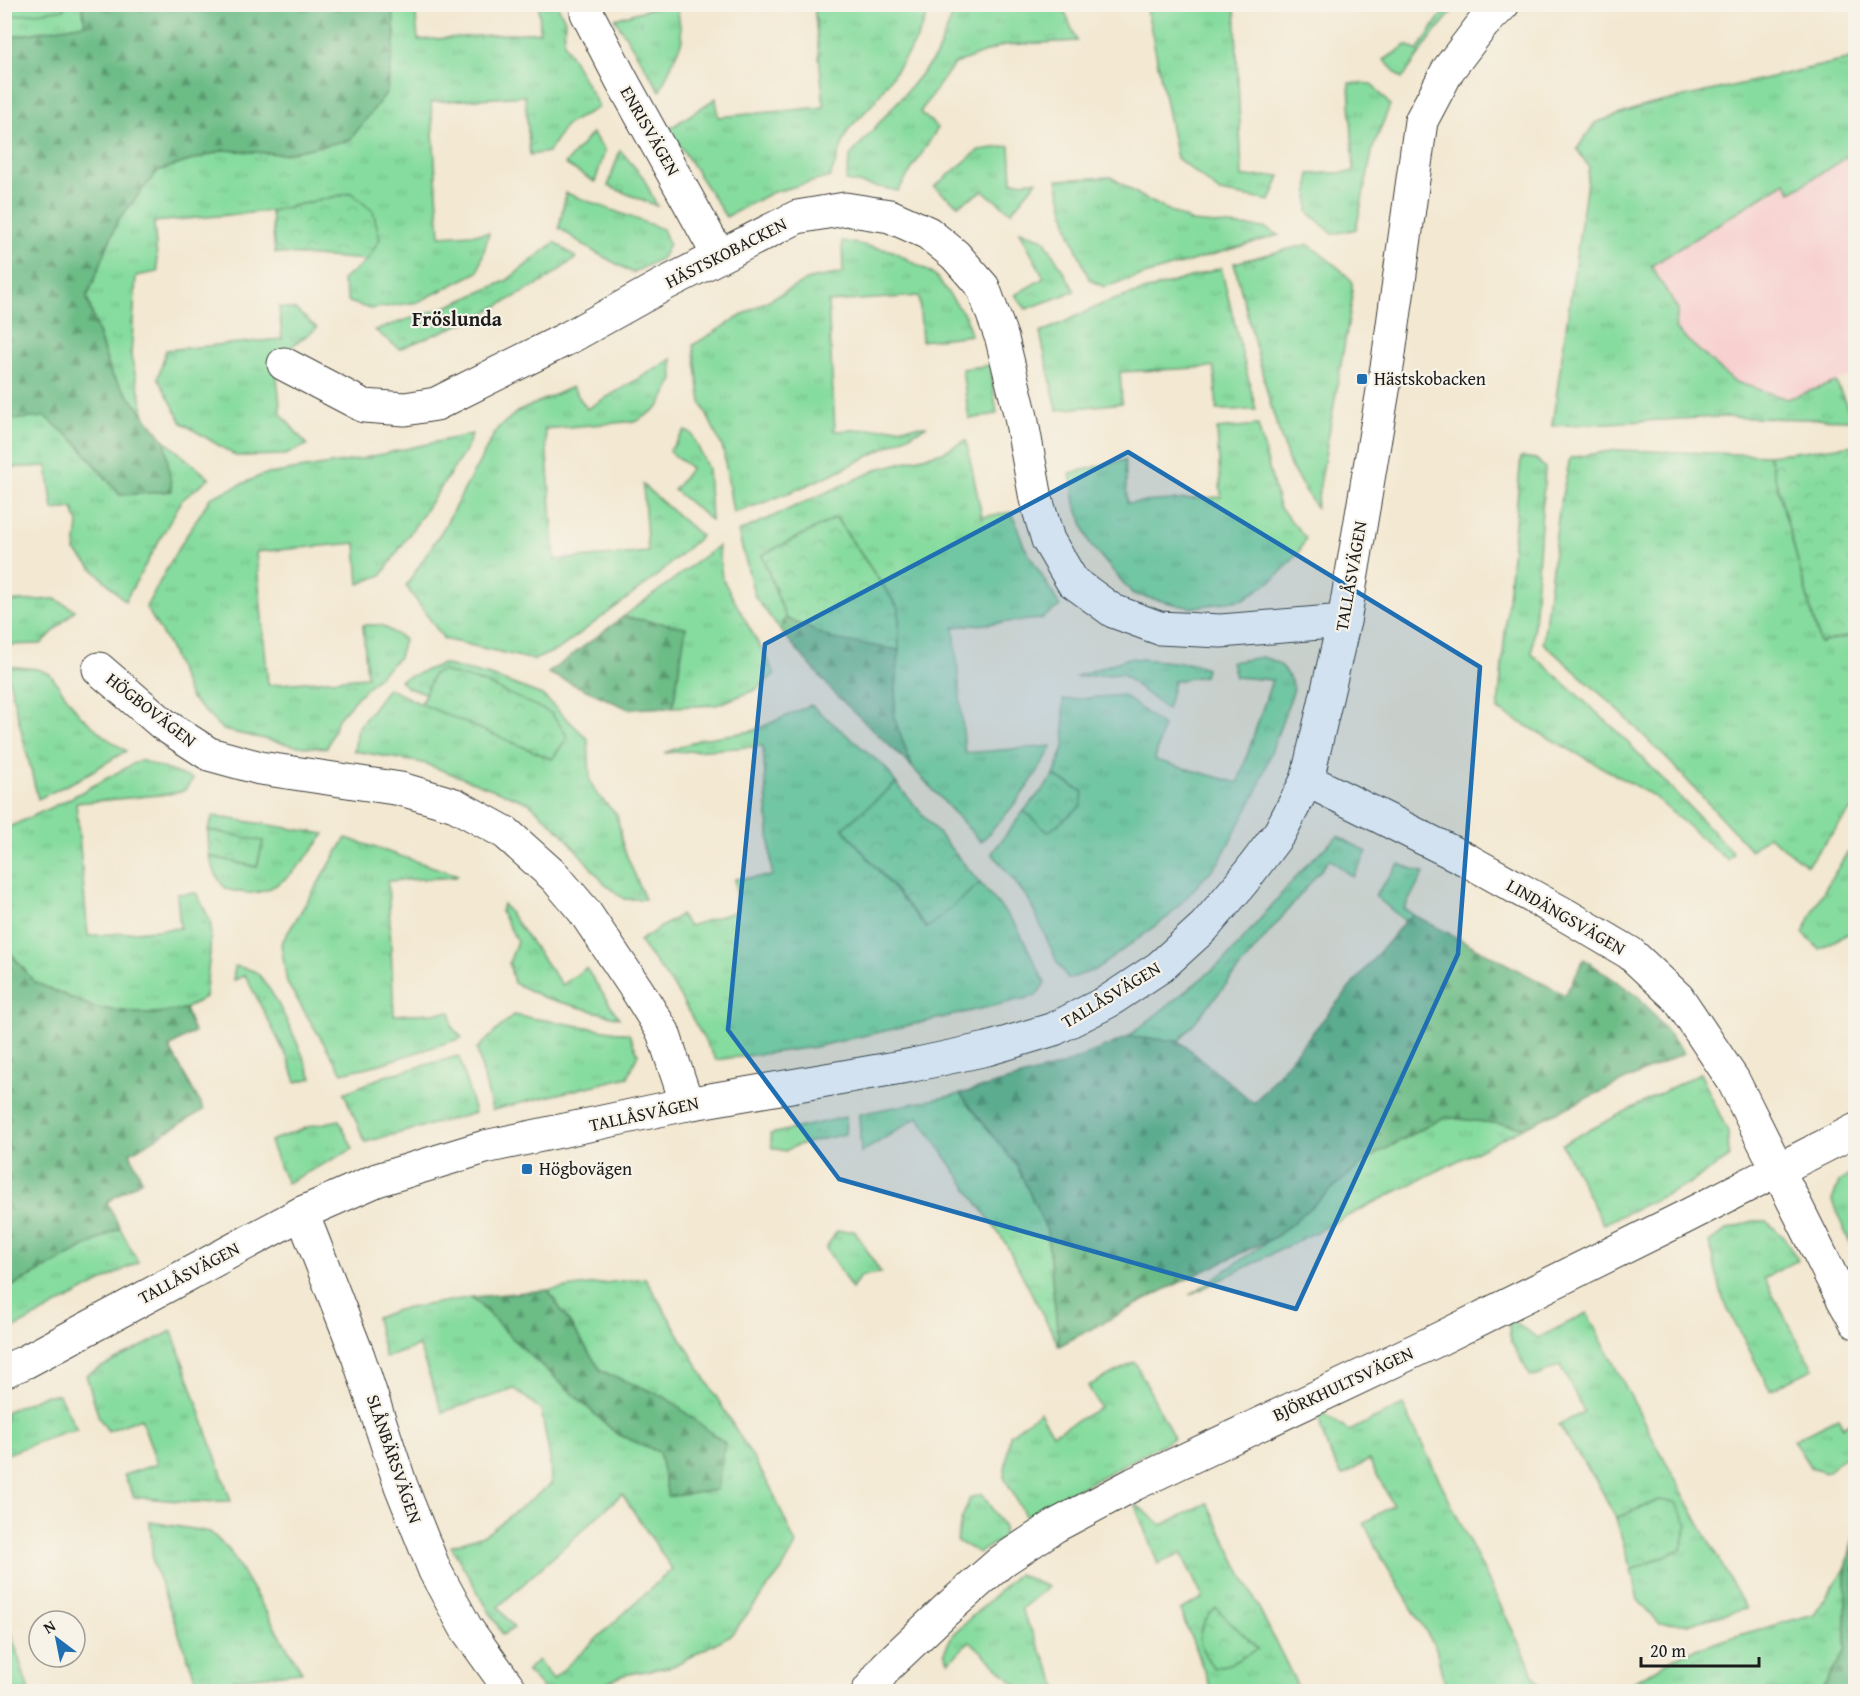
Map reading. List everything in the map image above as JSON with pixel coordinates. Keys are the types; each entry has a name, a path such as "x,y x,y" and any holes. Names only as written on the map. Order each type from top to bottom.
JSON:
{"street":[{"name":"ENRISVÄGEN","path":"586,4 587,14 621,79 666,156 719,256"},
{"name":"TALLÅSVÄGEN","path":"4,1371 25,1362 302,1213 377,1180 485,1147 687,1104 913,1065 987,1049 1054,1029 1096,1007 1160,967 1205,926 1280,832 1307,780 1344,621 1388,361 1421,121 1448,70 1483,24 1503,4"},
{"name":"HÄSTSKOBACKEN","path":"284,364 364,406 405,409 436,404 568,338 796,217 845,209 890,216 928,233 955,255 983,287 1002,339 1021,417 1036,499 1048,540 1072,581 1113,611 1159,628 1221,632 1344,621"},
{"name":"HÖGBOVÄGEN","path":"99,669 163,724 208,754 260,768 401,789 455,805 506,833 555,877 584,910 663,1032 687,1104"},
{"name":"LINDÄNGSVÄGEN","path":"1307,780 1467,860 1630,953 1678,998 1733,1080 1856,1322"},
{"name":"BJÖRKHULTSVÄGEN","path":"868,1692 886,1667 946,1610 1002,1561 1055,1526 1134,1484 1441,1338 1780,1171 1856,1130"},
{"name":"SLÅNBÄRSVÄGEN","path":"302,1213 358,1356 401,1486 435,1571 466,1628 512,1692"}],"highlighted area":[{"path":"1128,452 1480,667 1458,954 1296,1309 839,1179 728,1030 765,644"}],"shaded area":[{"path":"1855,150 1855,374 1787,399 1733,381 1675,329 1651,266 1785,182 1792,192"}],"green space":[{"path":"665,4 677,5 682,41 660,91 615,19"},
{"path":"4,5 64,5 65,9 5,17"},
{"path":"5,5 82,5 85,24 5,38"},
{"path":"82,5 392,5 395,35 387,92 350,140 283,154 224,150 158,171 118,220 87,298 111,374 165,441 172,491 120,495 76,442 45,417 5,420 5,38 85,24"},
{"path":"392,5 415,5 418,40 540,32 539,5 557,5 565,20 564,43 599,107 566,125 548,152 530,155 525,96 431,102 440,236 489,233 478,272 418,302 370,309 349,302 342,280 367,260 351,193 271,211 154,222 158,272 136,276 131,356 145,416 111,374 87,297 118,220 157,171 224,150 283,154 395,35"},
{"path":"814,5 932,5 915,43 875,101 848,130 830,177 771,193 726,217 669,129 716,98 718,117 824,107"},
{"path":"952,5 1062,5 1077,41 1004,45 954,64 920,112 938,128 898,191 846,181 850,156 936,56 952,17"},
{"path":"1146,5 1235,5 1242,177 1280,176 1270,201 1220,192 1177,158"},
{"path":"1448,5 1458,5 1435,32 1402,79 1384,60 1407,45 1417,51"},
{"path":"1855,58 1855,150 1840,162 1791,192 1785,182 1651,266 1678,310 1675,329 1733,381 1787,399 1836,382 1853,420 1717,417 1552,426 1589,167 1577,149 1595,123 1644,106"},
{"path":"1349,83 1372,84 1390,105 1373,148 1356,229 1333,234 1308,212 1309,174 1354,172"},
{"path":"592,133 605,151 595,182 565,164"},
{"path":"1010,146 1012,182 1037,181 1011,212 983,191 958,205 934,187 979,150"},
{"path":"620,150 643,177 657,206 608,186"},
{"path":"1111,177 1144,198 1192,222 1265,228 1279,235 1104,287 1089,279 1069,231 1057,180"},
{"path":"351,193 373,211 380,239 367,260 275,253 271,211"},
{"path":"566,193 663,229 669,244 662,258 633,273 593,251 559,228"},
{"path":"1020,231 1044,239 1075,291 1026,309 1015,295 1044,278"},
{"path":"842,241 893,251 935,275 966,317 971,335 922,341 919,296 828,302 835,431 927,426 807,485 733,513 723,449 701,402 693,345 756,307 809,279 843,273"},
{"path":"555,242 576,258 544,281 476,318 399,349 375,330 446,307 506,281"},
{"path":"1308,244 1352,281 1352,301 1316,508 1290,466 1270,403 1234,263"},
{"path":"1221,268 1256,410 1217,410 1214,367 1120,372 1122,403 1057,410 1040,333 1107,302"},
{"path":"279,307 296,310 317,328 292,346 277,376 281,414 307,445 285,455 236,456 182,423 158,378 166,350 282,339"},
{"path":"672,359 673,380 659,407 637,421 545,429 555,560 648,552 643,485 701,536 652,580 559,649 534,660 444,639 406,586 443,529 497,429 517,412 572,387 587,409"},
{"path":"990,365 997,414 969,419 962,369"},
{"path":"45,416 76,442 120,495 171,491 165,441 209,478 182,500 125,601 75,551 78,524 73,508 53,510 47,466 5,468 5,420"},
{"path":"1258,425 1279,507 1306,538 1298,554 1273,580 1244,599 1191,608 1133,594 1090,544 1075,503 1070,473 1125,460 1127,503 1221,497 1217,429"},
{"path":"685,431 692,434 708,469 711,520 674,490 691,468 669,451"},
{"path":"472,434 466,450 382,575 359,584 356,543 256,552 268,685 367,677 363,625 381,625 404,639 399,657 359,695 338,719 327,748 296,746 223,730 190,697 168,644 146,607 175,554 210,498 262,475 356,460"},
{"path":"966,440 982,517 1012,512 1024,546 1060,606 1041,619 954,627 965,753 1052,746 1020,797 981,842 912,767 894,717 899,650 899,609 836,518 762,555 786,618 780,630 755,597 738,532 881,468 943,452"},
{"path":"1855,445 1855,634 1820,643 1769,455"},
{"path":"1616,450 1769,455 1820,643 1855,634 1855,805 1807,865 1768,836 1751,850 1673,765 1613,705 1543,643 1559,510 1570,458"},
{"path":"1521,457 1536,459 1545,468 1532,654 1615,729 1733,853 1727,860 1652,795 1498,710"},
{"path":"836,518 899,609 899,650 833,639 786,618 762,555"},
{"path":"718,546 722,578 775,674 755,690 716,705 673,707 685,627 623,617"},
{"path":"55,599 75,610 41,644 5,645 5,602"},
{"path":"623,617 686,627 673,707 629,709 548,673"},
{"path":"786,618 833,639 899,650 894,717 912,767 835,694 780,630"},
{"path":"1262,657 1283,667 1294,689 1257,791 1219,862 1168,917 1095,970 1068,979 1057,962 1029,900 992,853 1024,811 1048,832 1083,792 1054,776 1065,744 1063,700 1123,695 1163,726 1155,760 1238,783 1272,680 1235,677 1231,662"},
{"path":"1129,658 1195,664 1206,668 1204,676 1174,681 1167,710 1122,674 1075,677"},
{"path":"442,664 494,677 542,695 588,739 590,780 596,793 617,815 623,847 645,899 624,899 603,882 562,833 529,803 423,763 354,751 358,728 388,688 421,704 425,693 406,687 400,680"},
{"path":"5,666 38,669 50,674 79,714 105,737 126,751 79,779 38,799 8,676 5,676"},
{"path":"442,671 485,683 551,713 568,737 552,759 421,704 433,674"},
{"path":"811,705 885,767 896,783 843,828 926,928 980,883 1016,925 1045,983 1036,996 815,1047 716,1060 676,990 639,941 680,915 689,926 737,911 735,879 772,876 763,746 664,753 701,739 753,731"},
{"path":"140,760 193,779 185,790 169,794 76,803 88,936 180,928 177,894 196,893 211,922 205,997 185,1009 148,1014 95,1008 34,982 5,946 5,829 69,799"},
{"path":"1054,776 1083,792 1081,806 1048,832 1024,811"},
{"path":"896,783 980,883 927,928 843,828"},
{"path":"213,816 325,834 298,867 276,885 263,891 250,893 234,891 227,889 221,882 209,856 257,867 262,842 208,830"},
{"path":"208,830 263,841 257,867 209,856"},
{"path":"1338,836 1367,852 1353,877 1330,859 1179,1041 1128,1037 1226,959 1308,863"},
{"path":"346,838 458,875 456,877 388,881 394,1015 451,1012 452,1027 462,1038 380,1064 342,1073 287,983 281,944"},
{"path":"1855,850 1855,930 1819,949 1803,933 1820,897 1847,853"},
{"path":"1399,864 1424,873 1404,909 1414,915 1405,921 1375,896"},
{"path":"503,904 562,985 586,968 619,1018 545,998 514,983 509,963 517,941 501,912"},
{"path":"1414,915 1565,995 1584,959 1639,997 1684,1053 1525,1127 1444,1117 1367,1159 1277,1236 1162,1291 1059,1346 1047,1231 1017,1166 960,1094 1060,1066 1128,1037 1179,1041 1254,1103 1405,921"},
{"path":"5,946 34,982 95,1008 148,1014 185,1009 194,1032 169,1047 204,1110 130,1153 142,1180 107,1202 120,1228 5,1290"},
{"path":"235,966 257,973 265,982 288,1023 312,1078 296,1082 289,1061 245,975 233,981"},
{"path":"513,1015 629,1034 638,1054 628,1077 492,1110 477,1049"},
{"path":"459,1056 475,1113 365,1142 344,1093 385,1076"},
{"path":"1700,1073 1728,1132 1729,1158 1687,1185 1603,1224 1562,1144"},
{"path":"960,1094 1017,1166 1047,1231 1059,1346 1006,1244 918,1117 861,1153 859,1114"},
{"path":"846,1117 845,1134 798,1145 785,1151 772,1148 770,1134"},
{"path":"1444,1117 1525,1127 1190,1295 1277,1235 1367,1159"},
{"path":"339,1120 353,1149 287,1183 270,1141 311,1126"},
{"path":"1855,1171 1855,1255 1832,1201 1839,1182"},
{"path":"1753,1221 1766,1221 1783,1236 1798,1260 1764,1278 1813,1369 1770,1390 1723,1299 1709,1243 1726,1230"},
{"path":"120,1228 138,1262 5,1333 5,1290"},
{"path":"837,1231 855,1231 881,1273 860,1276 852,1289 826,1248"},
{"path":"645,1278 771,1488 796,1545 781,1571 731,1635 673,1666 623,1675 592,1691 546,1691 526,1671 538,1660 553,1679 672,1569 622,1494 498,1607 514,1628 503,1635 451,1546 486,1534 551,1484 550,1459 541,1410 515,1389 442,1412 419,1346 385,1358 376,1318 397,1310 472,1297 517,1343 617,1434 659,1452 665,1397 601,1371 548,1290"},
{"path":"548,1290 601,1371 665,1397 725,1443 717,1490 668,1497 659,1452 617,1434 517,1343 472,1297"},
{"path":"1587,1313 1746,1609 1688,1624 1658,1623 1638,1600 1631,1570 1681,1549 1660,1500 1616,1518 1597,1482 1558,1425 1584,1412 1560,1365 1531,1377 1511,1342 1508,1318 1538,1338"},
{"path":"172,1331 231,1501 189,1502 134,1497 124,1475 157,1464 141,1418 108,1431 99,1418 86,1375"},
{"path":"1135,1362 1174,1438 1026,1517 1004,1477 1010,1435 1040,1412 1053,1434 1100,1408 1088,1386"},
{"path":"45,1395 59,1395 77,1430 64,1432 5,1455 5,1412"},
{"path":"1403,1405 1542,1691 1449,1691 1443,1678 1436,1648 1381,1557 1364,1523 1393,1505 1369,1460 1342,1476 1329,1452 1323,1436 1319,1410 1349,1431"},
{"path":"1838,1418 1843,1427 1855,1420 1855,1448 1826,1473 1811,1468 1793,1440"},
{"path":"982,1494 1004,1527 1002,1539 979,1553 957,1541 961,1521 970,1498"},
{"path":"1660,1500 1675,1503 1688,1524 1681,1549 1631,1570 1616,1518"},
{"path":"1134,1503 1162,1525 1207,1503 1300,1691 1212,1691 1180,1610 1203,1598 1181,1553 1158,1564"},
{"path":"150,1522 210,1532 229,1550 302,1672 236,1679 200,1691 153,1563"},
{"path":"1855,1531 1855,1691 1821,1691 1846,1650 1846,1568"},
{"path":"1846,1568 1846,1650 1821,1691 1616,1692 1686,1652 1814,1614"},
{"path":"1018,1574 1048,1587 1021,1609 1060,1691 1023,1691 970,1641 949,1662 944,1652 953,1634"},
{"path":"1216,1608 1258,1649 1230,1664 1214,1668 1203,1652 1200,1637 1204,1623"},
{"path":"7,1620 29,1691 5,1691 4,1621"}],"place":[{"name":"Hästskobacken","path":"1362,379"},
{"name":"Högbovägen","path":"527,1169"}],"district":[{"name":"Fröslunda","path":"457,319"}]}
